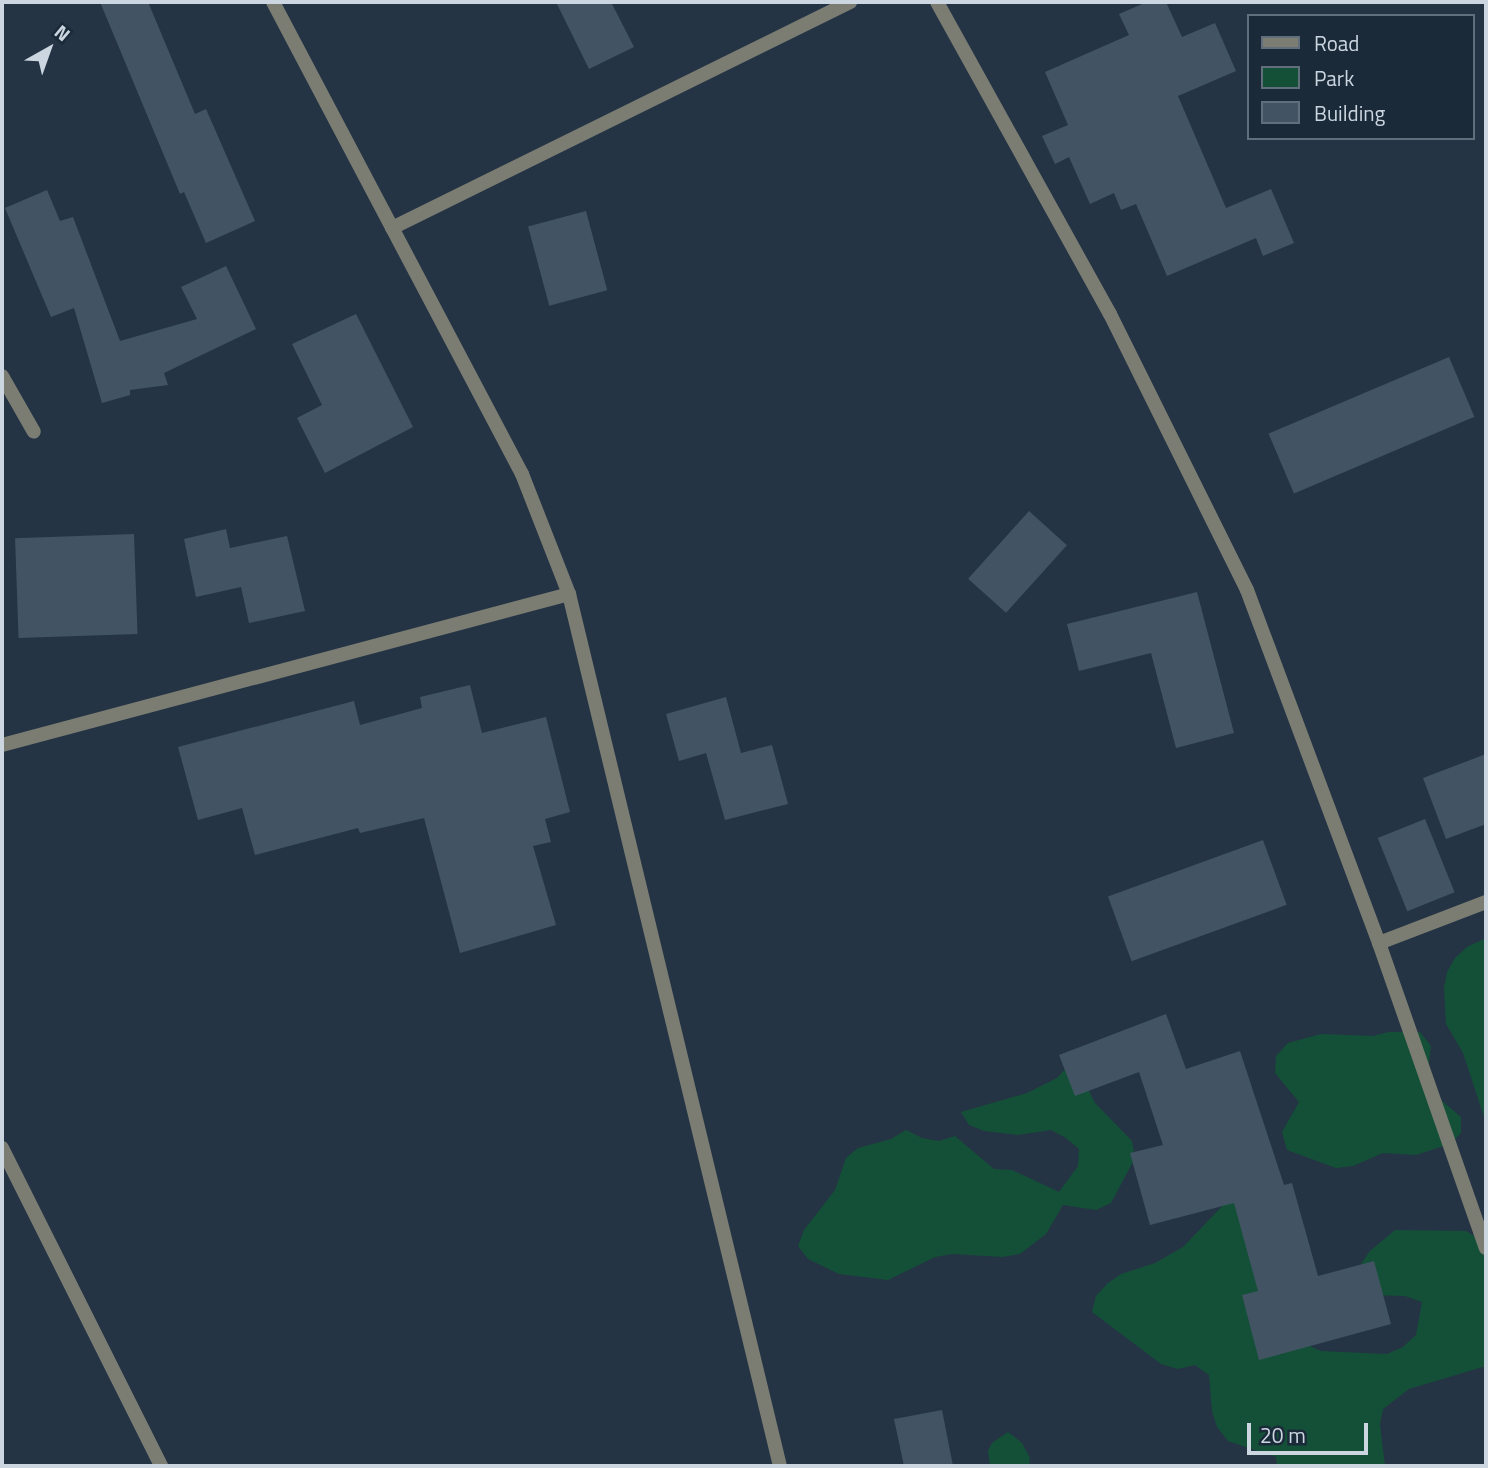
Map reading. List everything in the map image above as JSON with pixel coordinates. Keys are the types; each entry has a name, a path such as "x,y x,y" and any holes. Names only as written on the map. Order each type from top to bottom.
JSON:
{"street":[{"path":"273,2 522,474 569,594 780,1466"},
{"path":"392,228 850,2"},
{"path":"937,2 1110,314 1247,590 1379,943 1486,1248"},
{"path":"2,376 34,432"},
{"path":"2,746 569,594"},
{"path":"1379,943 1486,902"},
{"path":"2,1148 161,1466"}],"green space":[{"path":"1486,938 1486,1123 1463,1053 1446,1024 1444,988 1447,972 1455,958 1467,947"},
{"path":"1389,1032 1420,1032 1431,1046 1427,1080 1434,1094 1461,1117 1461,1133 1450,1144 1416,1155 1383,1153 1353,1166 1336,1168 1287,1150 1282,1132 1299,1102 1275,1073 1276,1056 1288,1043 1321,1034 1373,1036"},
{"path":"1068,1066 1087,1087 1095,1103 1132,1141 1135,1158 1111,1203 1096,1210 1063,1205 1046,1234 1020,1254 1003,1257 952,1254 935,1257 888,1280 839,1274 808,1259 798,1246 804,1230 835,1190 846,1158 858,1148 891,1139 906,1130 922,1138 939,1141 955,1136 994,1169 1012,1170 1059,1192 1078,1166 1079,1149 1066,1138 1051,1130 1018,1135 984,1131 969,1125 961,1112 1027,1093 1057,1078"},
{"path":"1246,1187 1290,1337 1321,1351 1387,1354 1403,1347 1416,1335 1422,1302 1405,1296 1371,1295 1360,1282 1361,1264 1370,1251 1395,1230 1466,1231 1486,1243 1486,1366 1409,1389 1383,1409 1380,1424 1385,1466 1277,1466 1276,1457 1228,1441 1217,1427 1212,1411 1209,1375 1195,1365 1178,1369 1161,1364 1092,1312 1096,1296 1108,1283 1121,1274 1155,1263 1183,1247 1231,1197"},
{"path":"1008,1432 1022,1443 1030,1458 1029,1466 990,1466 988,1451 992,1443"}],"building":[{"path":"100,2 148,2 195,114 206,109 255,221 206,243 184,192 180,194"},
{"path":"556,2 611,2 634,47 589,69"},
{"path":"1147,2 1166,2 1182,37 1215,23 1236,71 1178,96 1226,208 1271,189 1294,243 1263,256 1256,238 1167,276 1136,204 1121,210 1114,193 1090,204 1069,157 1055,164 1042,136 1068,125 1045,72 1129,35 1119,14"},
{"path":"47,190 60,221 73,217 120,341 197,319 181,287 226,266 256,329 164,373 168,385 130,390 130,395 102,403 74,308 51,317 5,208"},
{"path":"586,211 607,290 549,306 528,227"},
{"path":"356,314 413,427 325,473 297,418 322,405 292,344"},
{"path":"1449,357 1474,417 1294,493 1269,434"},
{"path":"1029,511 1067,545 1006,613 968,579"},
{"path":"226,529 230,548 287,536 305,611 249,623 241,587 196,597 184,539"},
{"path":"134,534 137,634 19,638 15,538"},
{"path":"1197,592 1234,733 1176,748 1151,653 1079,671 1067,624"},
{"path":"470,685 482,733 546,717 570,812 545,819 551,842 533,846 556,925 460,953 424,818 360,833 358,828 255,855 242,808 198,820 178,747 354,701 360,725 422,708 420,697"},
{"path":"726,697 741,753 772,745 788,804 725,820 706,753 679,761 666,714"},
{"path":"1486,754 1486,824 1446,839 1423,778"},
{"path":"1425,819 1455,892 1407,911 1378,838"},
{"path":"1263,840 1287,905 1132,961 1108,896"},
{"path":"1166,1014 1186,1069 1240,1051 1284,1185 1292,1183 1318,1276 1374,1261 1391,1324 1259,1360 1242,1295 1258,1291 1234,1203 1150,1225 1130,1153 1163,1145 1139,1072 1075,1096 1059,1055"},
{"path":"942,1410 953,1466 904,1466 894,1419"}]}
